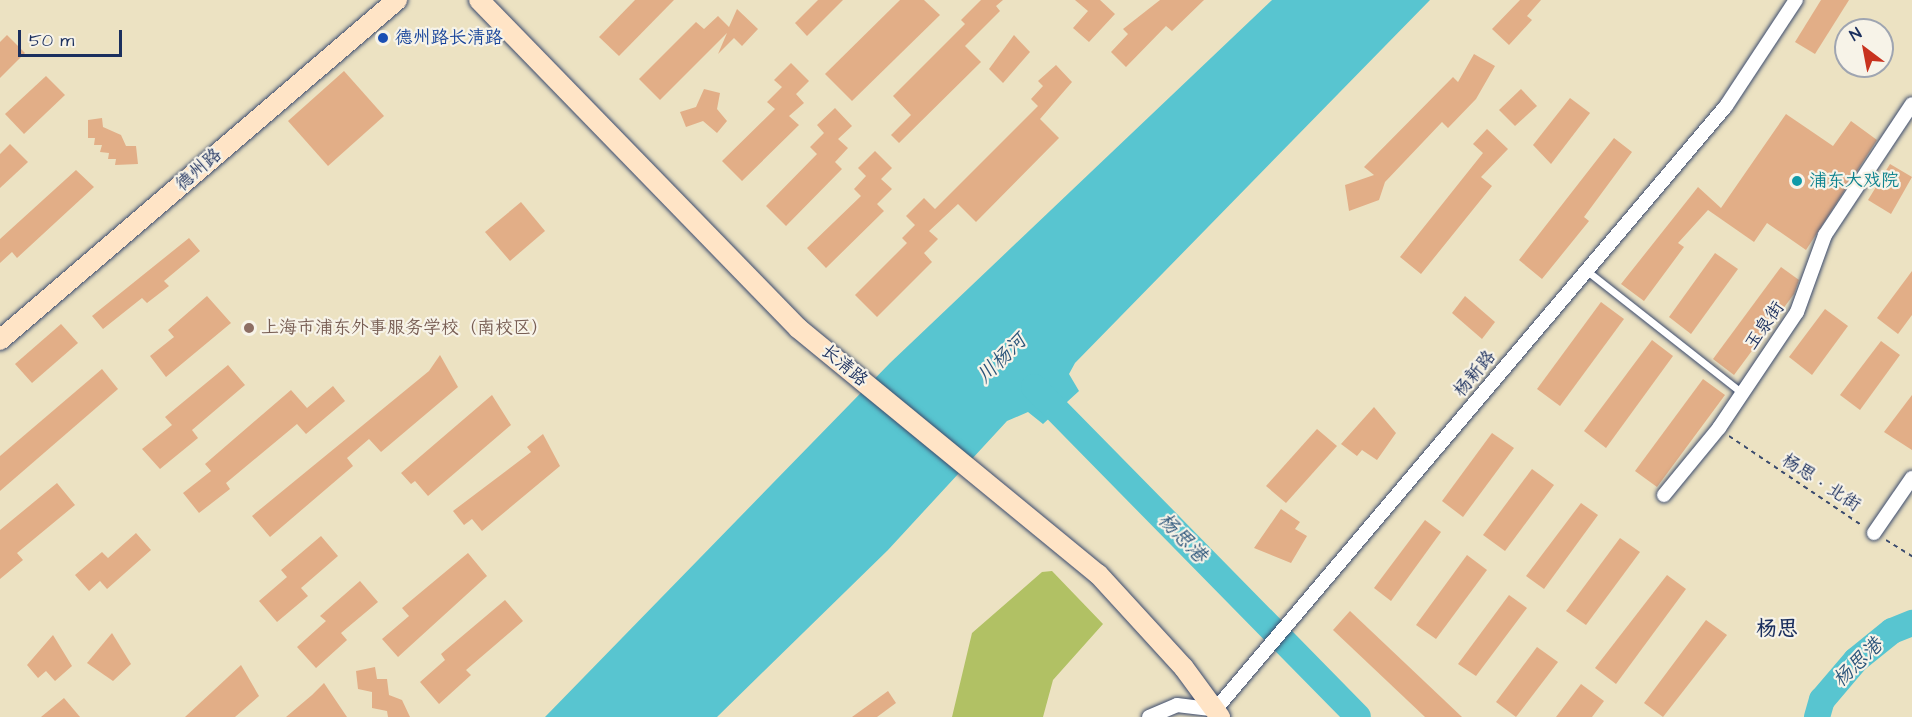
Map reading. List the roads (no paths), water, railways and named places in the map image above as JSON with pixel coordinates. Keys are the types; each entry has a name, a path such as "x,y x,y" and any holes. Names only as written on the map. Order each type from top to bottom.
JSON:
{"main road":[{"name":"德州路","path":"0,340 397,0"},
{"name":"长清路","path":"479,0 748,280 851,372 1098,574 1217,714"}],"street":[{"name":"杨新路","path":"1217,714 1304,605 1726,106 1796,0"},
{"name":"玉泉街","path":"1664,495 1719,428 1801,306 1825,235 1912,105"},
{"path":"1874,533 1912,478"},
{"path":"1149,717 1177,705 1217,714"}],"lane":[{"path":"1587,271 1742,393"}],"water":[{"name":"川杨河","path":"1272,0 1430,0 1075,363 1069,374 1079,391 1043,424 1028,412 1007,421 888,550 717,717 545,717 890,363"}],"waterway":[{"name":"杨思港","path":"1034,387 1358,717"},
{"name":"杨思港","path":"1817,717 1822,700 1856,660 1892,631 1912,623"}],"place":[{"name":"德州路长清路","path":"383,38"},
{"name":"浦东大戏院","path":"1797,181"},
{"name":"上海市浦东外事服务学校（南校区）","path":"249,328"}],"district":[{"name":"杨思","path":"1777,629"}]}
